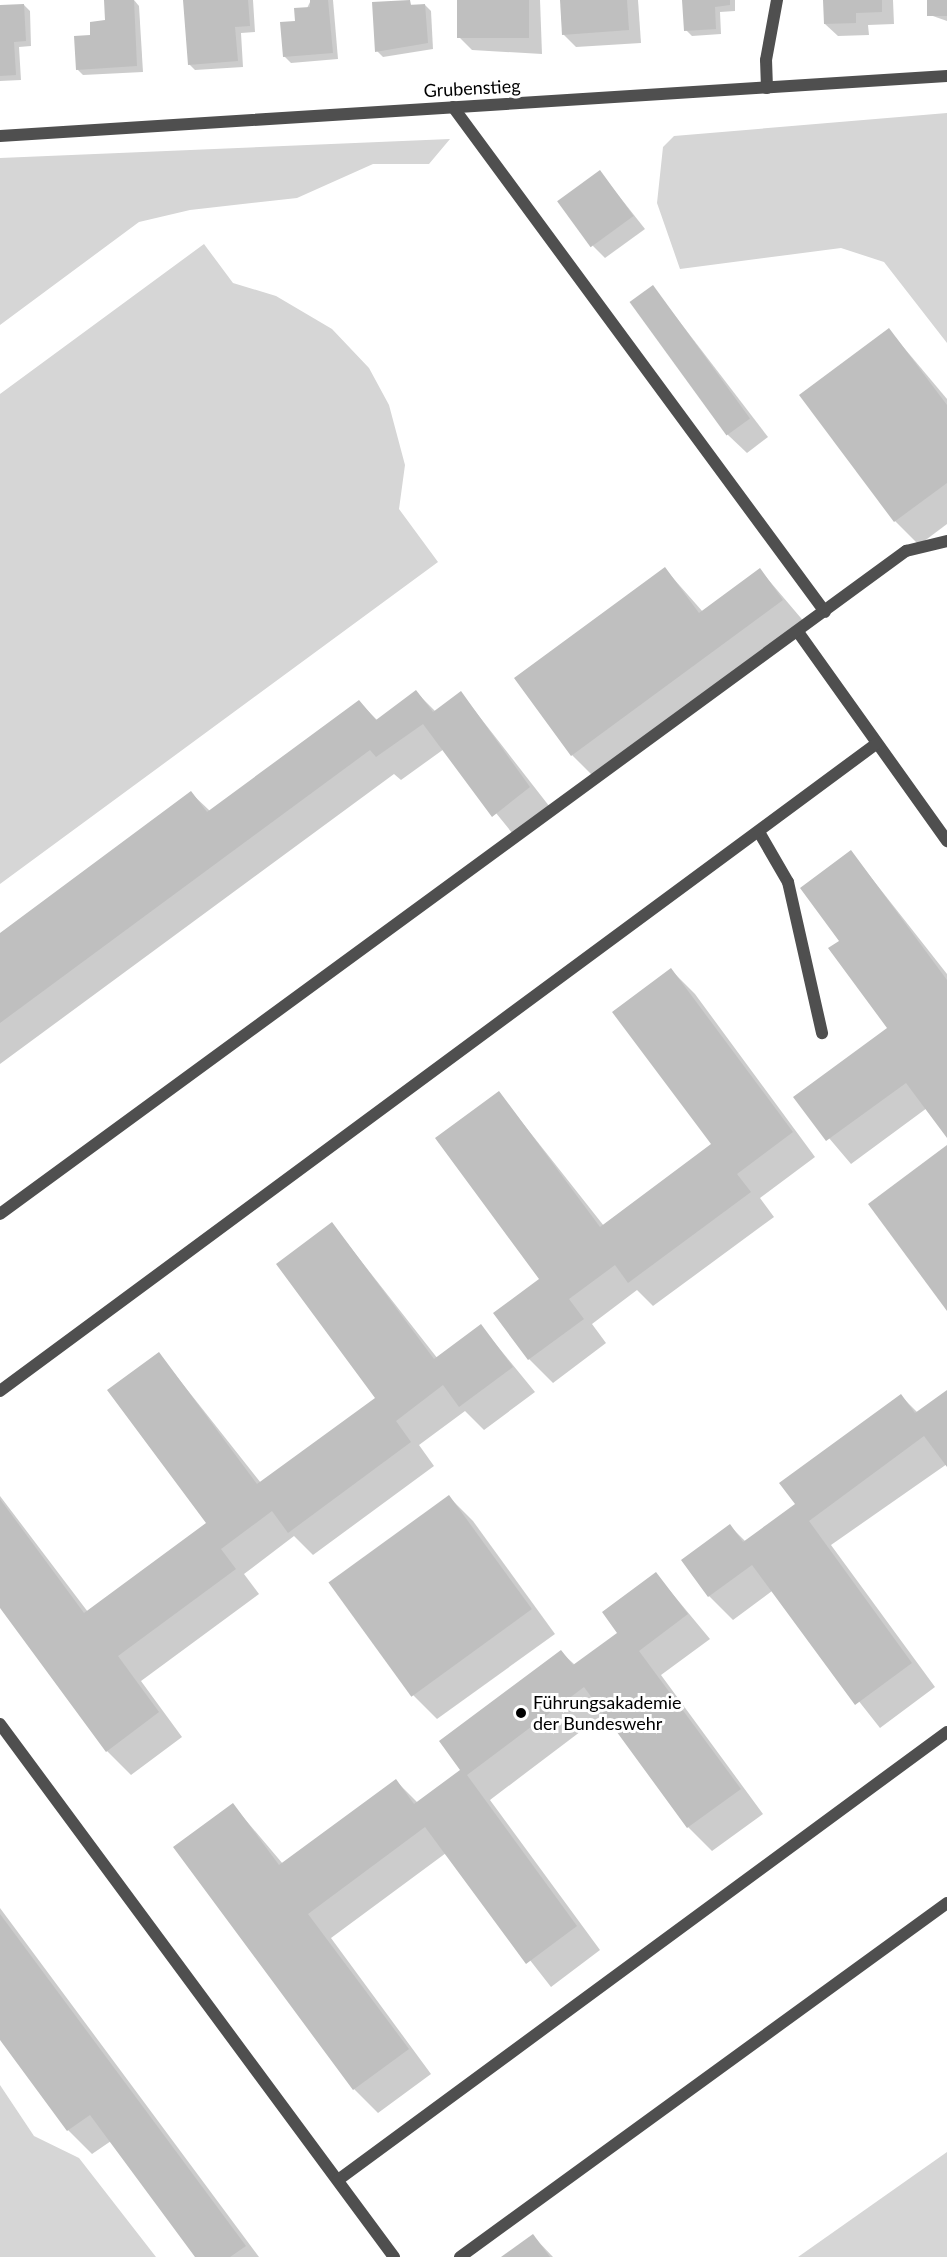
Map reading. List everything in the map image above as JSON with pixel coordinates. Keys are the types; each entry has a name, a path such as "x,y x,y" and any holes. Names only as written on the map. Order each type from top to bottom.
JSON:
{"street":[{"path":"767,88 766,60 777,0"},
{"name":"Grubenstieg","path":"0,136 947,76"},
{"path":"453,107 825,612"},
{"path":"0,1214 798,632 906,550 947,541"},
{"path":"798,632 947,841"},
{"path":"0,1391 876,744"},
{"path":"759,831 788,882 822,1034"},
{"path":"0,1724 394,2257"},
{"path":"338,2180 947,1732"},
{"path":"460,2257 947,1903"}],"shaded area":[{"path":"947,113 947,343 884,262 841,248 680,269 657,203 663,147 674,136"},
{"path":"450,139 429,164 373,164 297,198 190,210 139,222 0,325 0,158"},
{"path":"204,244 233,283 276,296 332,329 369,368 389,405 405,465 399,509 438,562 0,884 0,394"},
{"path":"0,2085 34,2136 79,2158 156,2257 0,2257"},
{"path":"947,2152 947,2257 798,2257"}],"building":[{"path":"104,0 134,0 137,66 76,70 74,36 90,35 90,22 105,20"},
{"path":"183,0 248,0 250,26 235,27 238,61 188,65"},
{"path":"310,0 328,0 333,53 283,57 280,22 295,21 294,8 310,7"},
{"path":"410,0 411,5 425,4 428,43 375,52 372,2"},
{"path":"457,0 529,0 529,38 457,38"},
{"path":"560,0 627,0 629,30 562,35"},
{"path":"682,0 730,0 730,5 715,7 716,29 684,31"},
{"path":"823,0 882,0 882,12 856,13 856,23 824,24"},
{"path":"927,0 947,0 947,16 927,16"},
{"path":"24,4 26,41 14,42 16,75 0,76 0,5"},
{"path":"600,170 634,216 591,247 557,201"},
{"path":"653,285 750,418 727,436 630,302"},
{"path":"889,328 947,405 947,483 894,522 799,395"},
{"path":"665,567 699,613 760,568 783,600 571,756 514,678"},
{"path":"416,690 433,712 461,691 530,787 492,817 423,724 376,757 370,750 0,1023 0,933 191,791 207,812 359,700 376,720"},
{"path":"851,850 947,980 947,1138 906,1083 826,1141 793,1097 887,1028 828,948 839,941 800,888"},
{"path":"671,968 793,1132 737,1174 751,1192 628,1283 615,1265 569,1299 584,1319 528,1360 493,1313 539,1279 435,1138 499,1091 600,1227 711,1144 612,1012"},
{"path":"947,1145 947,1311 868,1204"},
{"path":"332,1222 434,1359 481,1324 513,1367 459,1407 443,1385 396,1421 411,1442 288,1533 272,1511 221,1549 236,1569 118,1656 159,1712 106,1752 0,1608 0,1499 84,1613 206,1523 107,1390 159,1352 257,1484 375,1398 276,1264"},
{"path":"947,1390 947,1467 924,1436 809,1521 912,1663 855,1705 752,1565 708,1597 681,1560 730,1524 743,1542 795,1504 779,1483 901,1394 915,1413"},
{"path":"449,1495 532,1609 411,1697 328,1583"},
{"path":"656,1572 688,1614 639,1651 741,1789 687,1828 584,1687 467,1775 577,1926 526,1964 425,1827 308,1914 409,2049 353,2090 173,1847 233,1803 279,1865 396,1779 414,1804 460,1770 439,1741 561,1650 573,1665 617,1633 602,1612"},
{"path":"0,1914 246,2246 230,2257 195,2257 90,2115 67,2131 0,2040"},
{"path":"533,2234 550,2257 501,2257"}],"place":[{"name":"Führungsakademie der Bundeswehr","path":"521,1713"}]}
